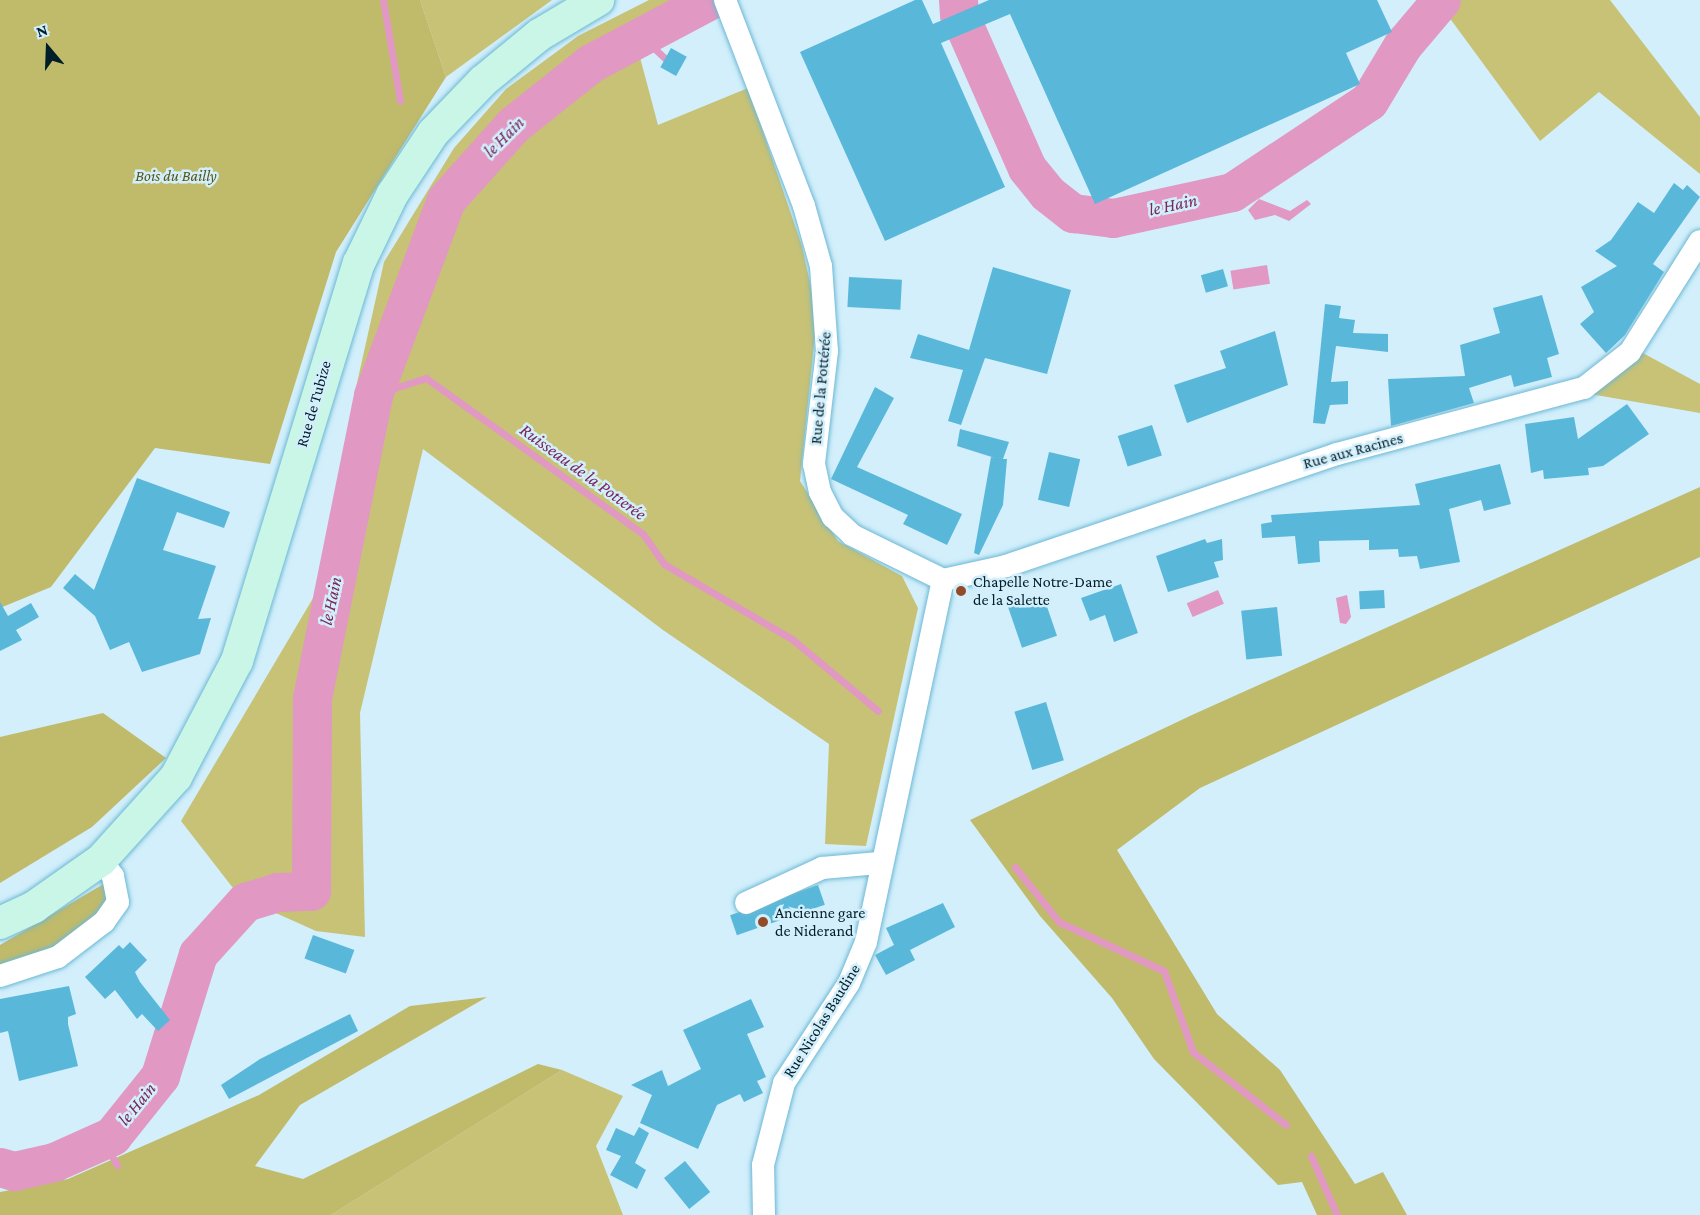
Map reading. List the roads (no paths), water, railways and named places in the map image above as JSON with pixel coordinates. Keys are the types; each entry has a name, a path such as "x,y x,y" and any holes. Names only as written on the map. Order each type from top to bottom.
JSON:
{"main road":[{"name":"Rue de Tubize","path":"0,923 34,907 101,860 176,777 237,661 355,274 392,195 433,133 483,81 539,35 598,0"}],"street":[{"name":"Rue de la Pottérée","path":"726,5 804,206 821,266 827,351 814,464 820,492 833,517 852,535 943,580"},
{"name":"Rue aux Racines","path":"943,580 1006,566 1337,454 1584,388 1630,352 1700,241"},
{"name":"Rue Nicolas Baudine","path":"764,1215 763,1165 778,1102 794,1064 858,966 943,580"},
{"path":"0,976 58,957 104,922 118,895 113,876 101,860"},
{"path":"747,903 822,868 879,863"}],"waterway":[{"path":"383,0 400,101"},
{"name":"le Hain","path":"0,1167 14,1171 54,1162 112,1136 160,1076 198,954 245,902 277,892 311,891 312,698 373,395 446,200 513,125 591,63 710,0"},
{"name":"le Hain","path":"958,0 959,14 1027,168 1047,193 1073,213 1113,218 1232,192 1369,101 1402,46 1441,0"},
{"path":"641,36 665,58"},
{"name":"Ruisseau de la Potterée","path":"373,395 426,378 643,534 664,564 792,639 878,711"},
{"name":"Ruisseau de la Potterée","path":"1015,867 1059,922 1164,971 1193,1052 1286,1125"},
{"path":"103,1140 117,1165"},
{"name":"Ruisseau de la Potterée","path":"1311,1156 1337,1215"}],"place":[{"name":"Chapelle Notre-Dame de la Salette","path":"961,591"},
{"name":"Ancienne gare de Niderand","path":"763,922"}],"park label":[{"name":"Bois du Bailly","path":"176,176"}]}
